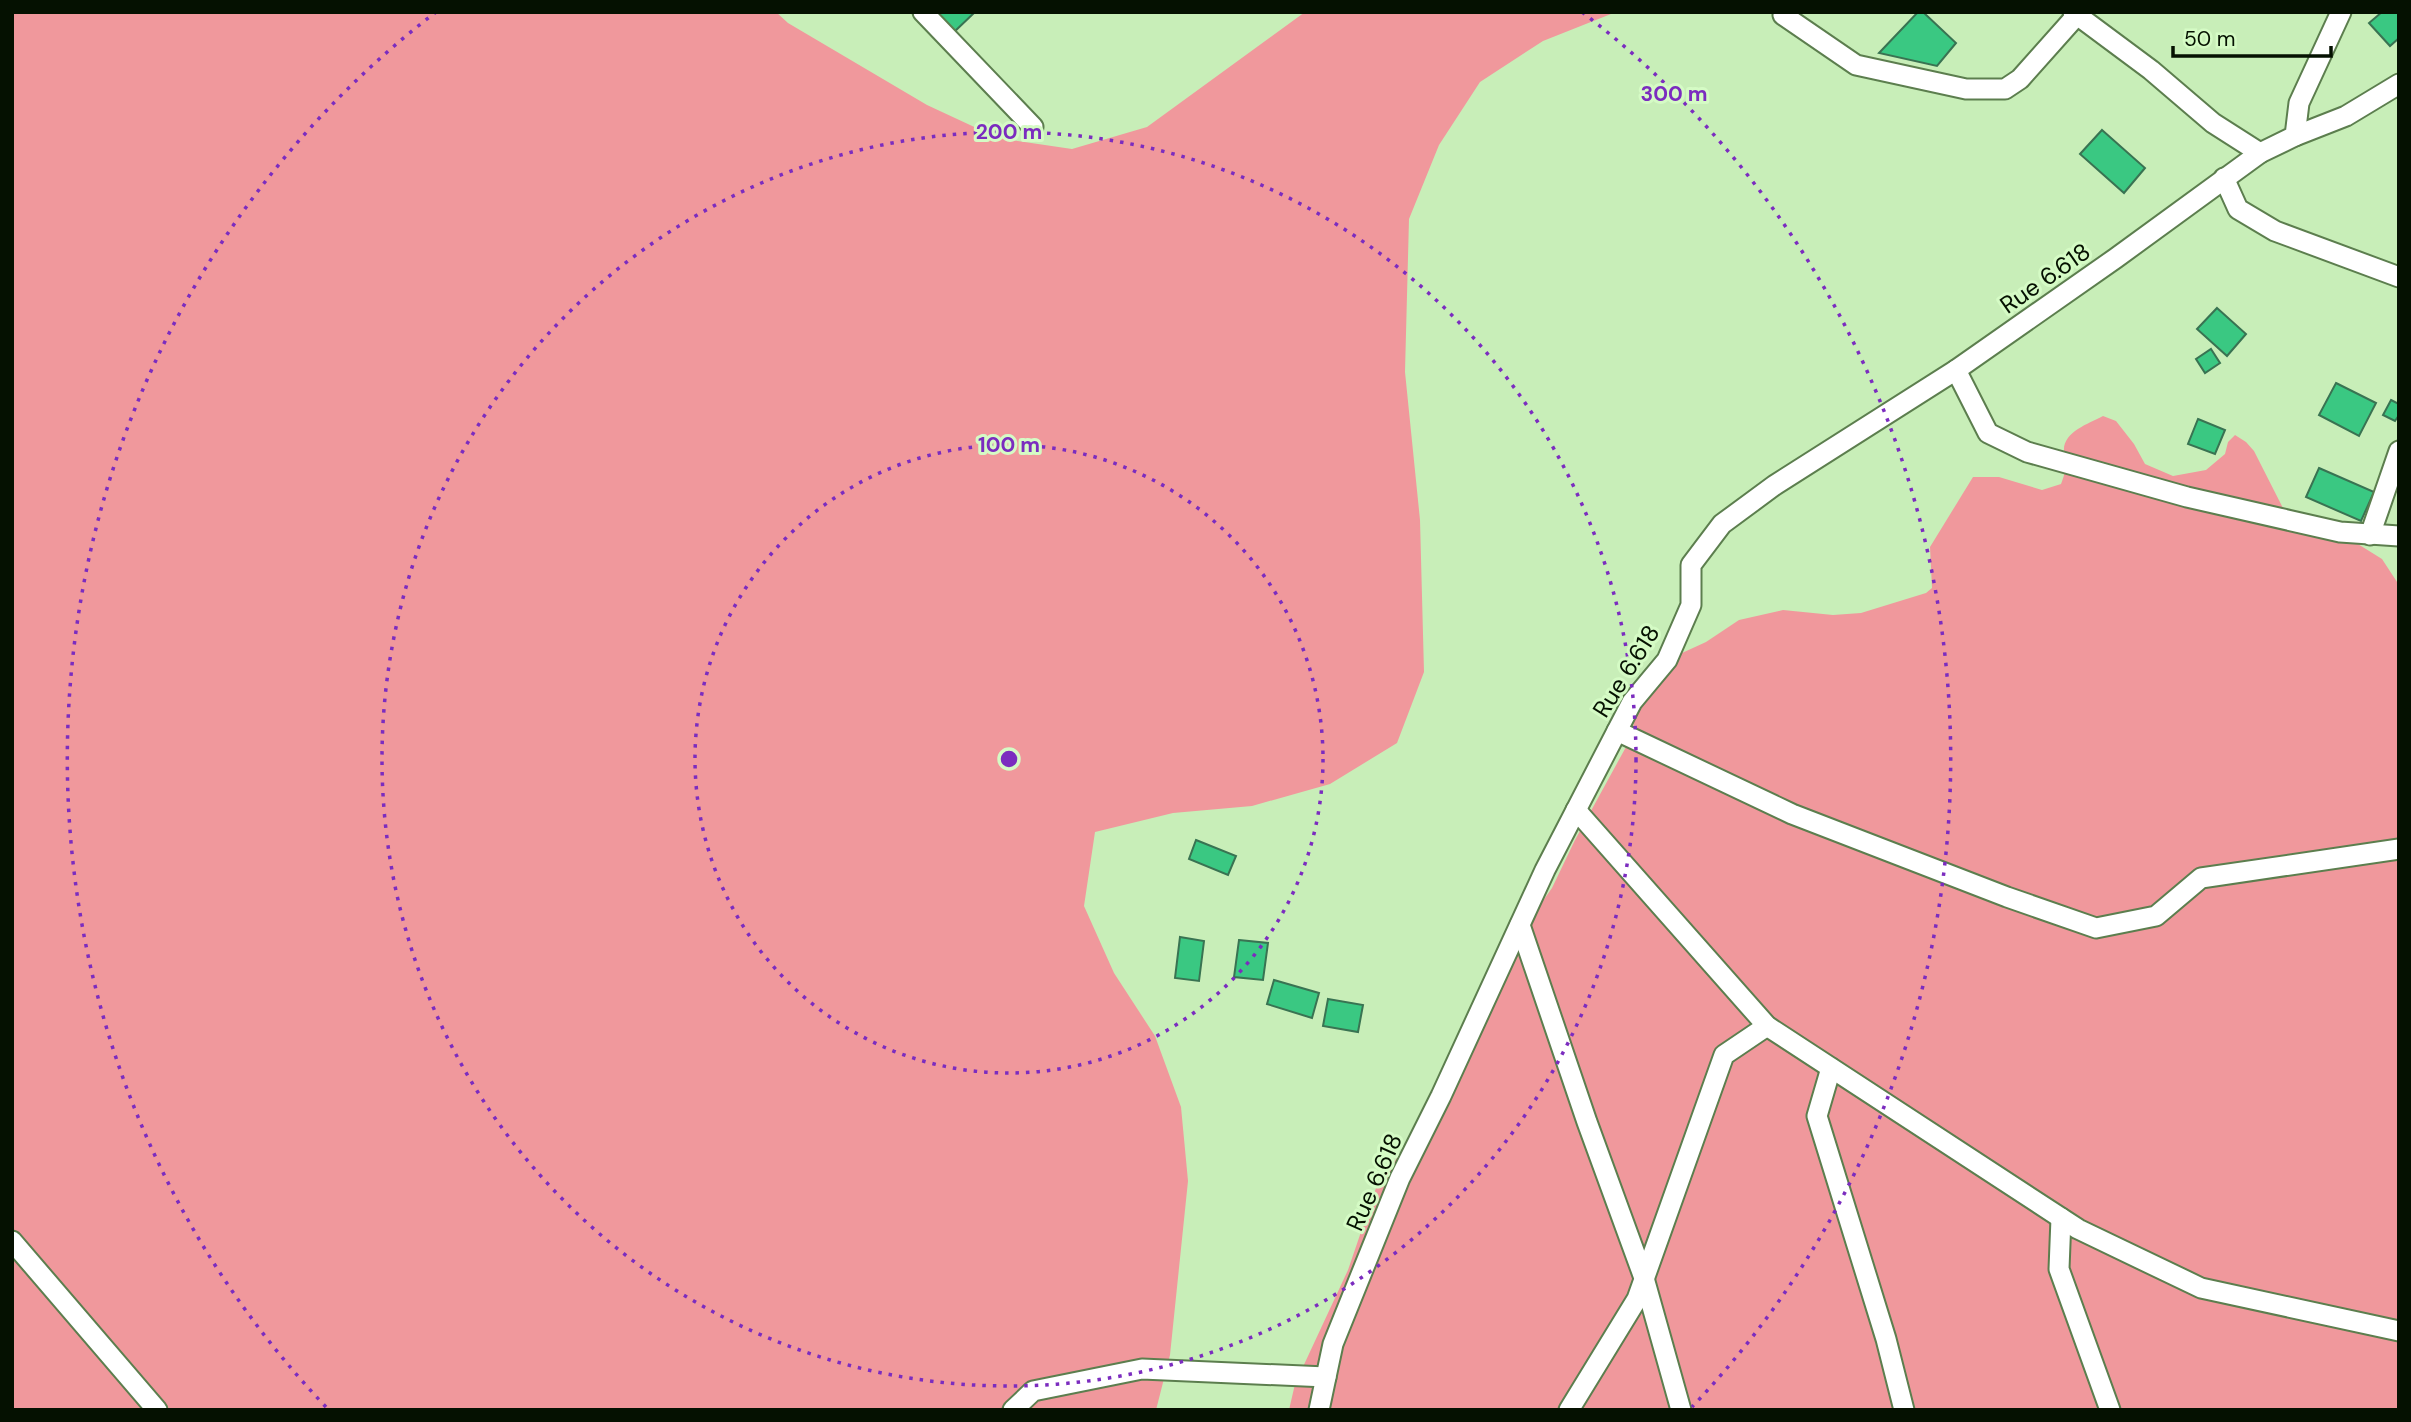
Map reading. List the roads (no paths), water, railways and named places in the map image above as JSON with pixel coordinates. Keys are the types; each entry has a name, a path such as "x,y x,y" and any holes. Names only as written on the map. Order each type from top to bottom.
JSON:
{"street":[{"path":"923,12 1033,127"},
{"path":"2295,136 2299,103 2341,12"},
{"path":"1783,15 1856,65 1966,89 2005,89 2020,79 2075,14 2151,70 2213,123 2260,153"},
{"name":"Rue 6.618","path":"1319,1410 1333,1345 1400,1178 1576,810 1632,702 1667,660 1691,605 1691,565 1722,524 1775,485 1956,370 2260,153 2346,116 2399,84"},
{"path":"2224,178 2238,209 2275,231 2399,277"},
{"path":"1956,370 1988,433 2027,452 2187,497 2340,532 2399,536"},
{"path":"2370,534 2399,451"},
{"path":"1617,731 1792,814 2007,897 2096,928 2156,916 2201,878 2399,849"},
{"path":"1576,810 1767,1026 2078,1229 2201,1288 2399,1331"},
{"path":"1520,925 1644,1278 1681,1410"},
{"path":"1569,1410 1637,1299 1724,1055 1767,1026"},
{"path":"1831,1068 1817,1116 1886,1339 1904,1410"},
{"path":"2061,1218 2059,1269 2110,1410"},
{"path":"12,1241 157,1410"},
{"path":"1013,1410 1033,1391 1142,1369 1326,1377"}]}
